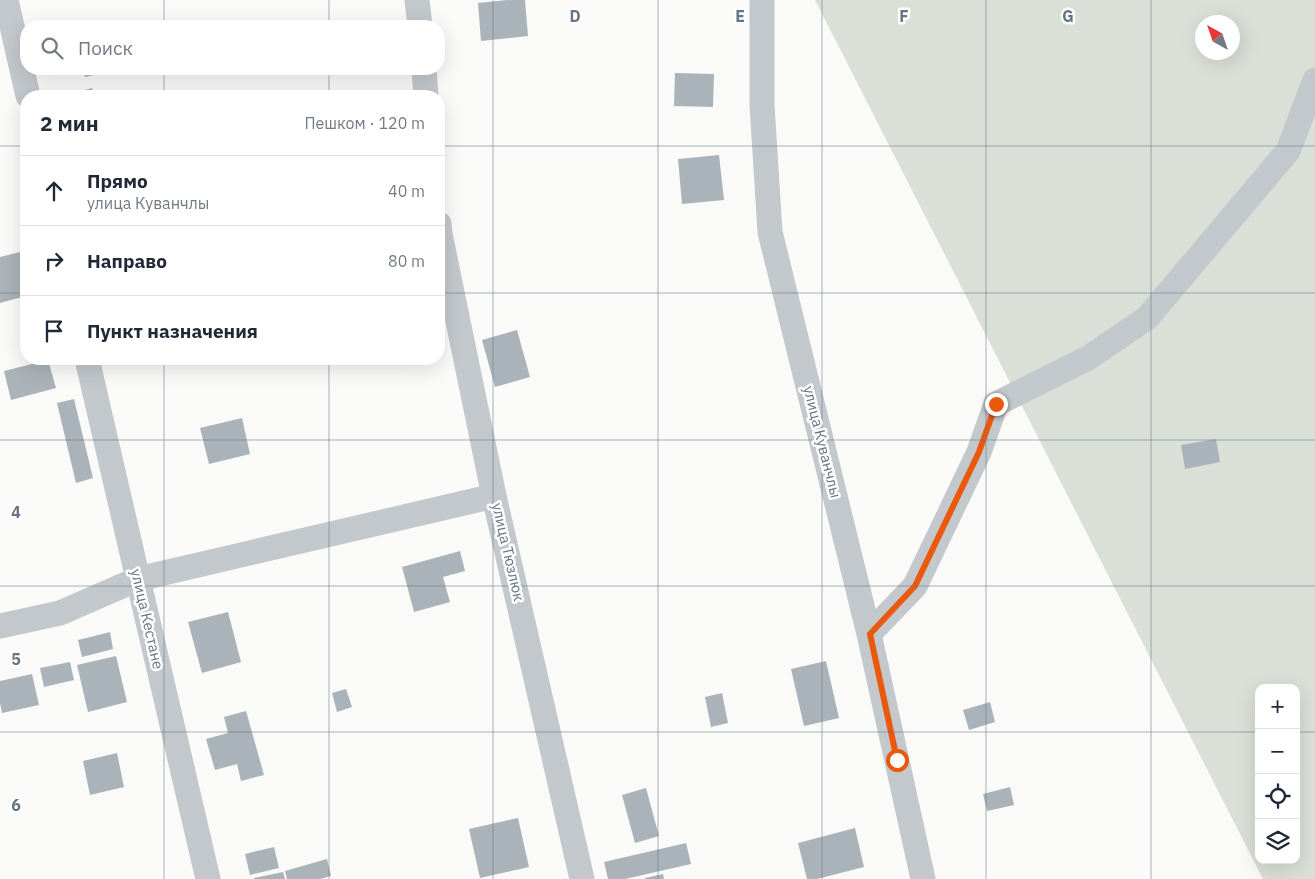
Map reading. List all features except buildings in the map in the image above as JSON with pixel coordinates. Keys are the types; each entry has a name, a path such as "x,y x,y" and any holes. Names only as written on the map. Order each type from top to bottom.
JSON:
{"street":[{"path":"6,0 20,61"},
{"path":"417,0 419,20"},
{"name":"улица Куванчлы","path":"762,0 762,104 770,232 870,634 922,879"},
{"path":"23,75 27,90"},
{"path":"424,75 426,90"},
{"path":"870,634 915,586 979,452 996,404 1088,358 1147,318 1288,151 1315,80"},
{"name":"улица Тюзлюк","path":"445,258 494,496 582,879"},
{"name":"улица Кестане","path":"89,365 208,879"},
{"path":"0,626 60,613 138,579 494,496"}],"shaded area":[{"path":"815,0 1315,0 1315,879 1263,879 1255,864 1300,864 1300,684 1255,684 1255,863"}],"route":[{"path":"897,760 870,634 915,586 979,452 996,404"}]}
